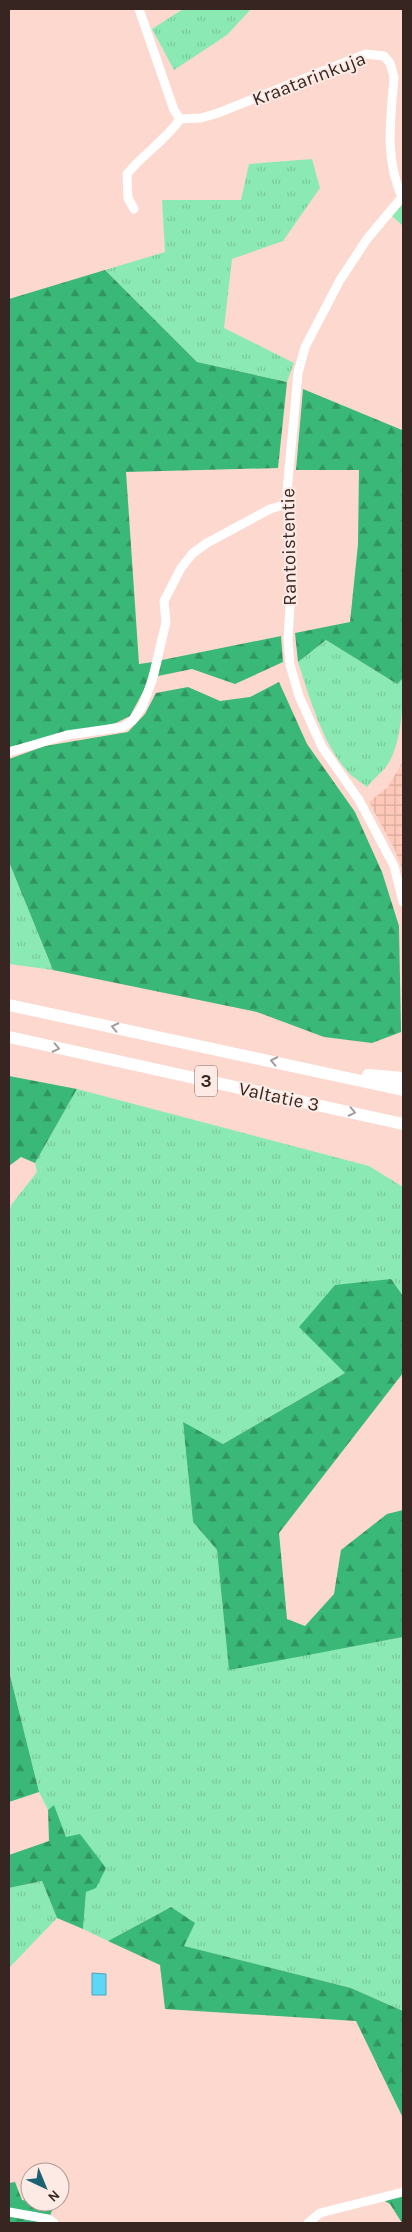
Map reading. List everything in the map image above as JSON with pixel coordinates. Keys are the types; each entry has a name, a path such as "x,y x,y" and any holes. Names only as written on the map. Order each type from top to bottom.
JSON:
{"highway":[{"name":"Valtatie 3","path":"9,1005 403,1090"},
{"name":"Valtatie 3","path":"9,1037 403,1124"},
{"path":"322,1071 403,1078"}],"street":[{"path":"134,209 128,198 127,174 147,151 174,128 180,118 174,110 139,9"},
{"name":"Kraatarinkuja","path":"180,118 201,118 218,113 366,54 384,56 390,63 394,76 388,134 396,185 402,196"},
{"name":"Rantoistentie","path":"402,196 367,240 340,280 305,347 298,373 293,410 287,504 292,572 288,639 290,666 299,696 322,747 359,800 394,866 403,902"},
{"path":"9,752 67,734 123,727 132,721 142,707 152,681 166,622 164,601 181,568 193,553 207,543 270,509 287,504"},
{"path":"308,2223 320,2213 403,2192"},
{"path":"9,2212 48,2219 54,2223"}],"shaded area":[{"path":"403,761 403,871 394,848 369,802 388,787"}],"green space":[{"path":"183,9 251,9 227,35 174,70 152,29"},
{"path":"312,159 320,188 283,241 232,259 224,328 294,363 287,382 197,362 105,270 165,252 162,200 241,200 249,164"},
{"path":"403,204 403,226 392,216"},
{"path":"105,270 197,362 287,382 278,468 126,472 139,664 153,662 144,690 130,716 116,723 9,747 9,299"},
{"path":"303,389 402,430 403,427 403,678 397,684 326,640 298,662 295,633 350,622 358,544 359,470 296,470"},
{"path":"281,636 283,662 235,684 192,669 158,676 162,660"},
{"path":"326,640 397,684 403,678 399,734 393,755 388,764 367,787 348,772 331,748 318,720 298,662"},
{"path":"279,682 307,744 355,812 382,872 399,926 401,1032 372,1043 324,1037 257,1012 53,970 9,862 9,759 45,746 128,732 145,714 156,693 188,687 220,701 250,697"},
{"path":"9,862 53,970 9,964"},
{"path":"9,1076 77,1089 35,1163 21,1157 9,1166"},
{"path":"77,1089 369,1166 403,1187 403,1296 391,1279 345,1373 223,1444 183,1423 193,1522 217,1550 229,1669 403,1637 403,2011 351,1988 183,1946 171,1907 108,1941 83,1929 86,1892 54,1806 48,1810 39,1792 9,1671 9,1216 11,1205 37,1172 35,1163"},
{"path":"391,1279 403,1296 403,1373 279,1533 287,1619 305,1626 334,1594 341,1550 387,1514 403,1510 403,1637 229,1670 217,1550 193,1522 183,1422 223,1444 345,1373 299,1327 335,1285"},
{"path":"9,1671 39,1792 9,1802"},
{"path":"54,1805 66,1837 80,1834 106,1868 96,1888 86,1892 83,1929 57,1918 42,1881 9,1888 9,1855 49,1841 48,1810"},
{"path":"42,1881 57,1918 9,1968 9,1888"},
{"path":"171,1907 195,1923 184,1946 351,1988 403,2011 403,2118 356,2021 165,2009 160,1965 108,1941"},
{"path":"15,2182 20,2195 20,2212 52,2212 47,2223 9,2223 9,2183"},
{"path":"403,2195 402,2223 390,2204 383,2200"}],"water":[{"path":"92,1973 106,1974 106,1995 92,1995"}]}
